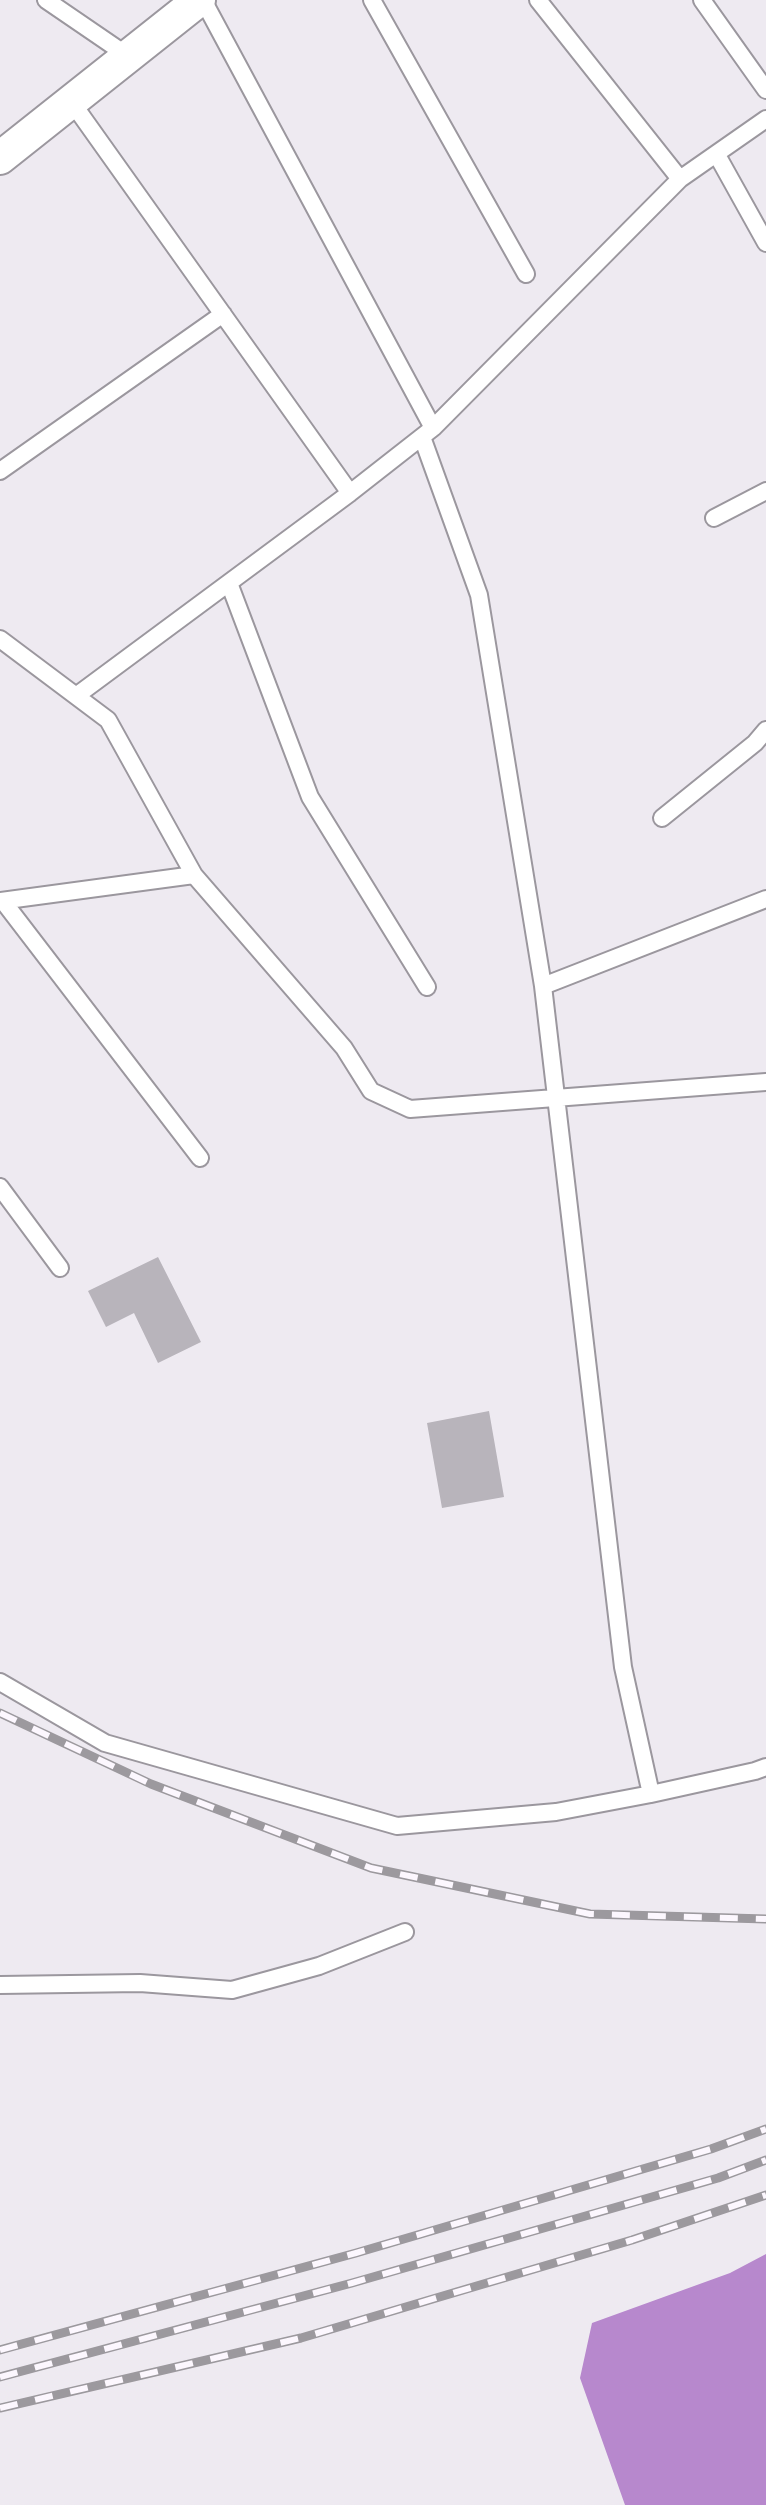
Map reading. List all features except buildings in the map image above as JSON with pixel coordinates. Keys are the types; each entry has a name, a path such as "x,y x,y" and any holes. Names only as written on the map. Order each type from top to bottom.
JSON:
{"street":[{"path":"0,158 201,0"}],"lane":[{"path":"46,0 128,56"},
{"path":"201,0 428,432 479,595 543,986 623,1667 651,1794"},
{"path":"372,0 526,274"},
{"path":"538,0 680,179"},
{"path":"702,0 766,90"},
{"path":"71,101 350,493"},
{"path":"76,696 428,432 680,179 766,119"},
{"path":"717,155 766,243"},
{"path":"0,471 223,314"},
{"path":"714,518 766,491"},
{"path":"229,583 310,797 427,987"},
{"path":"0,639 108,720 194,875 344,1048 371,1091 410,1109 766,1082"},
{"path":"662,818 755,743 766,730"},
{"path":"194,875 2,901 200,1158"},
{"path":"543,986 766,899"},
{"path":"0,1187 60,1268"},
{"path":"0,1682 105,1743 397,1826 556,1812 766,1767"},
{"path":"0,1985 140,1983 232,1990 319,1966 405,1932"}],"shaded area":[{"path":"766,2254 766,2505 625,2505 580,2378 592,2323 730,2273"}],"railway":[{"path":"0,1713 151,1784 371,1868 590,1914 766,1919"},
{"path":"0,2350 356,2253 711,2149 766,2129"},
{"path":"0,2377 352,2283 718,2178 766,2160"},
{"path":"0,2408 301,2338 632,2240 766,2195"}]}
